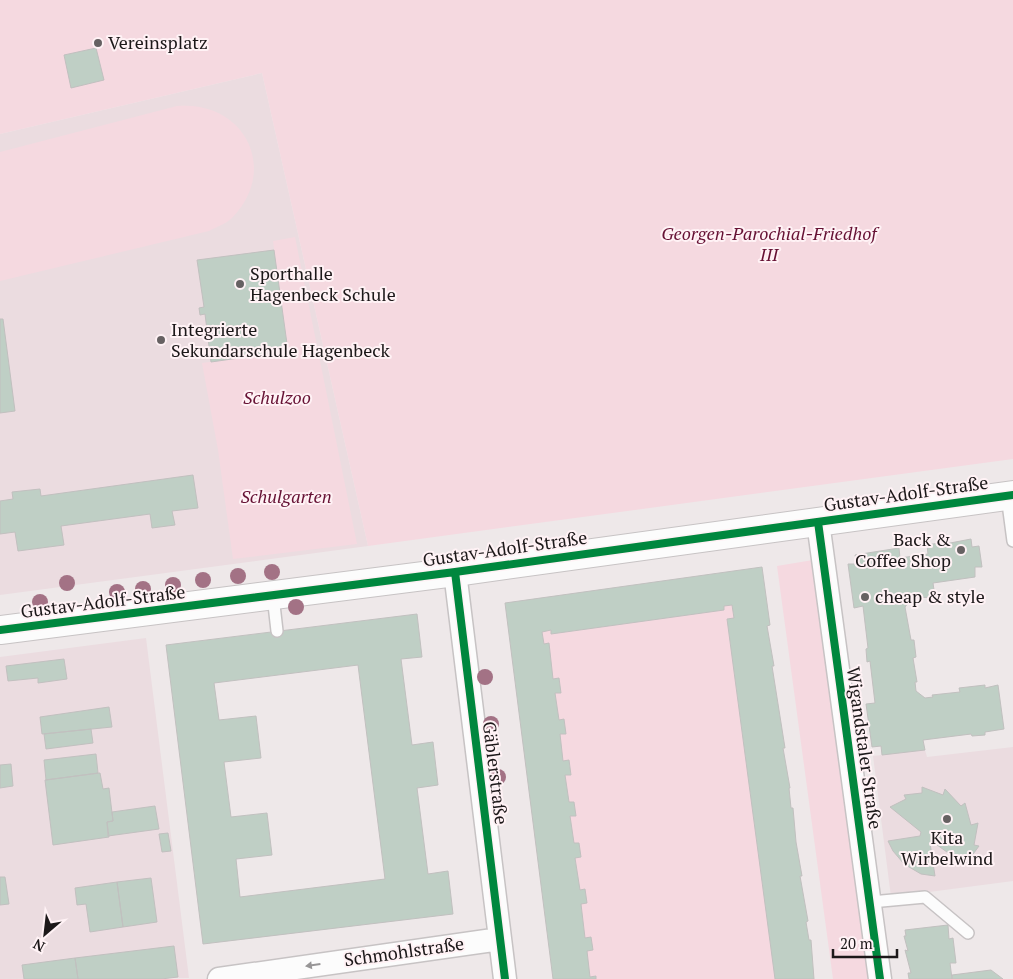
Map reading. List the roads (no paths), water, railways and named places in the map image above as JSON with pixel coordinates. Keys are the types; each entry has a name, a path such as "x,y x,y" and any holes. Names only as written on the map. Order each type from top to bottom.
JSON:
{"street":[{"name":"Gustav-Adolf-Straße","path":"0,630 455,572 1010,495"},
{"name":"Wigandstaler Straße","path":"818,522 880,979"},
{"name":"Gäblerstraße","path":"455,572 505,979"},
{"name":"Schmohlstraße","path":"219,979 500,939"}],"lane":[{"path":"1010,495 1013,541"},
{"path":"273,594 277,631"},
{"path":"870,902 925,897 968,933"}],"place":[{"name":"Vereinsplatz","path":"98,43"},
{"name":"Sporthalle Hagenbeck Schule","path":"240,284"},
{"name":"Integrierte Sekundarschule Hagenbeck","path":"161,340"},
{"name":"Back & Coffee Shop","path":"961,550"},
{"name":"cheap & style","path":"865,597"},
{"name":"Kita Wirbelwind","path":"947,819"}],"park label":[{"name":"Georgen-Parochial-Friedhof III","path":"769,244"},
{"name":"Schulzoo","path":"277,398"},
{"name":"Schulgarten","path":"286,497"}]}
